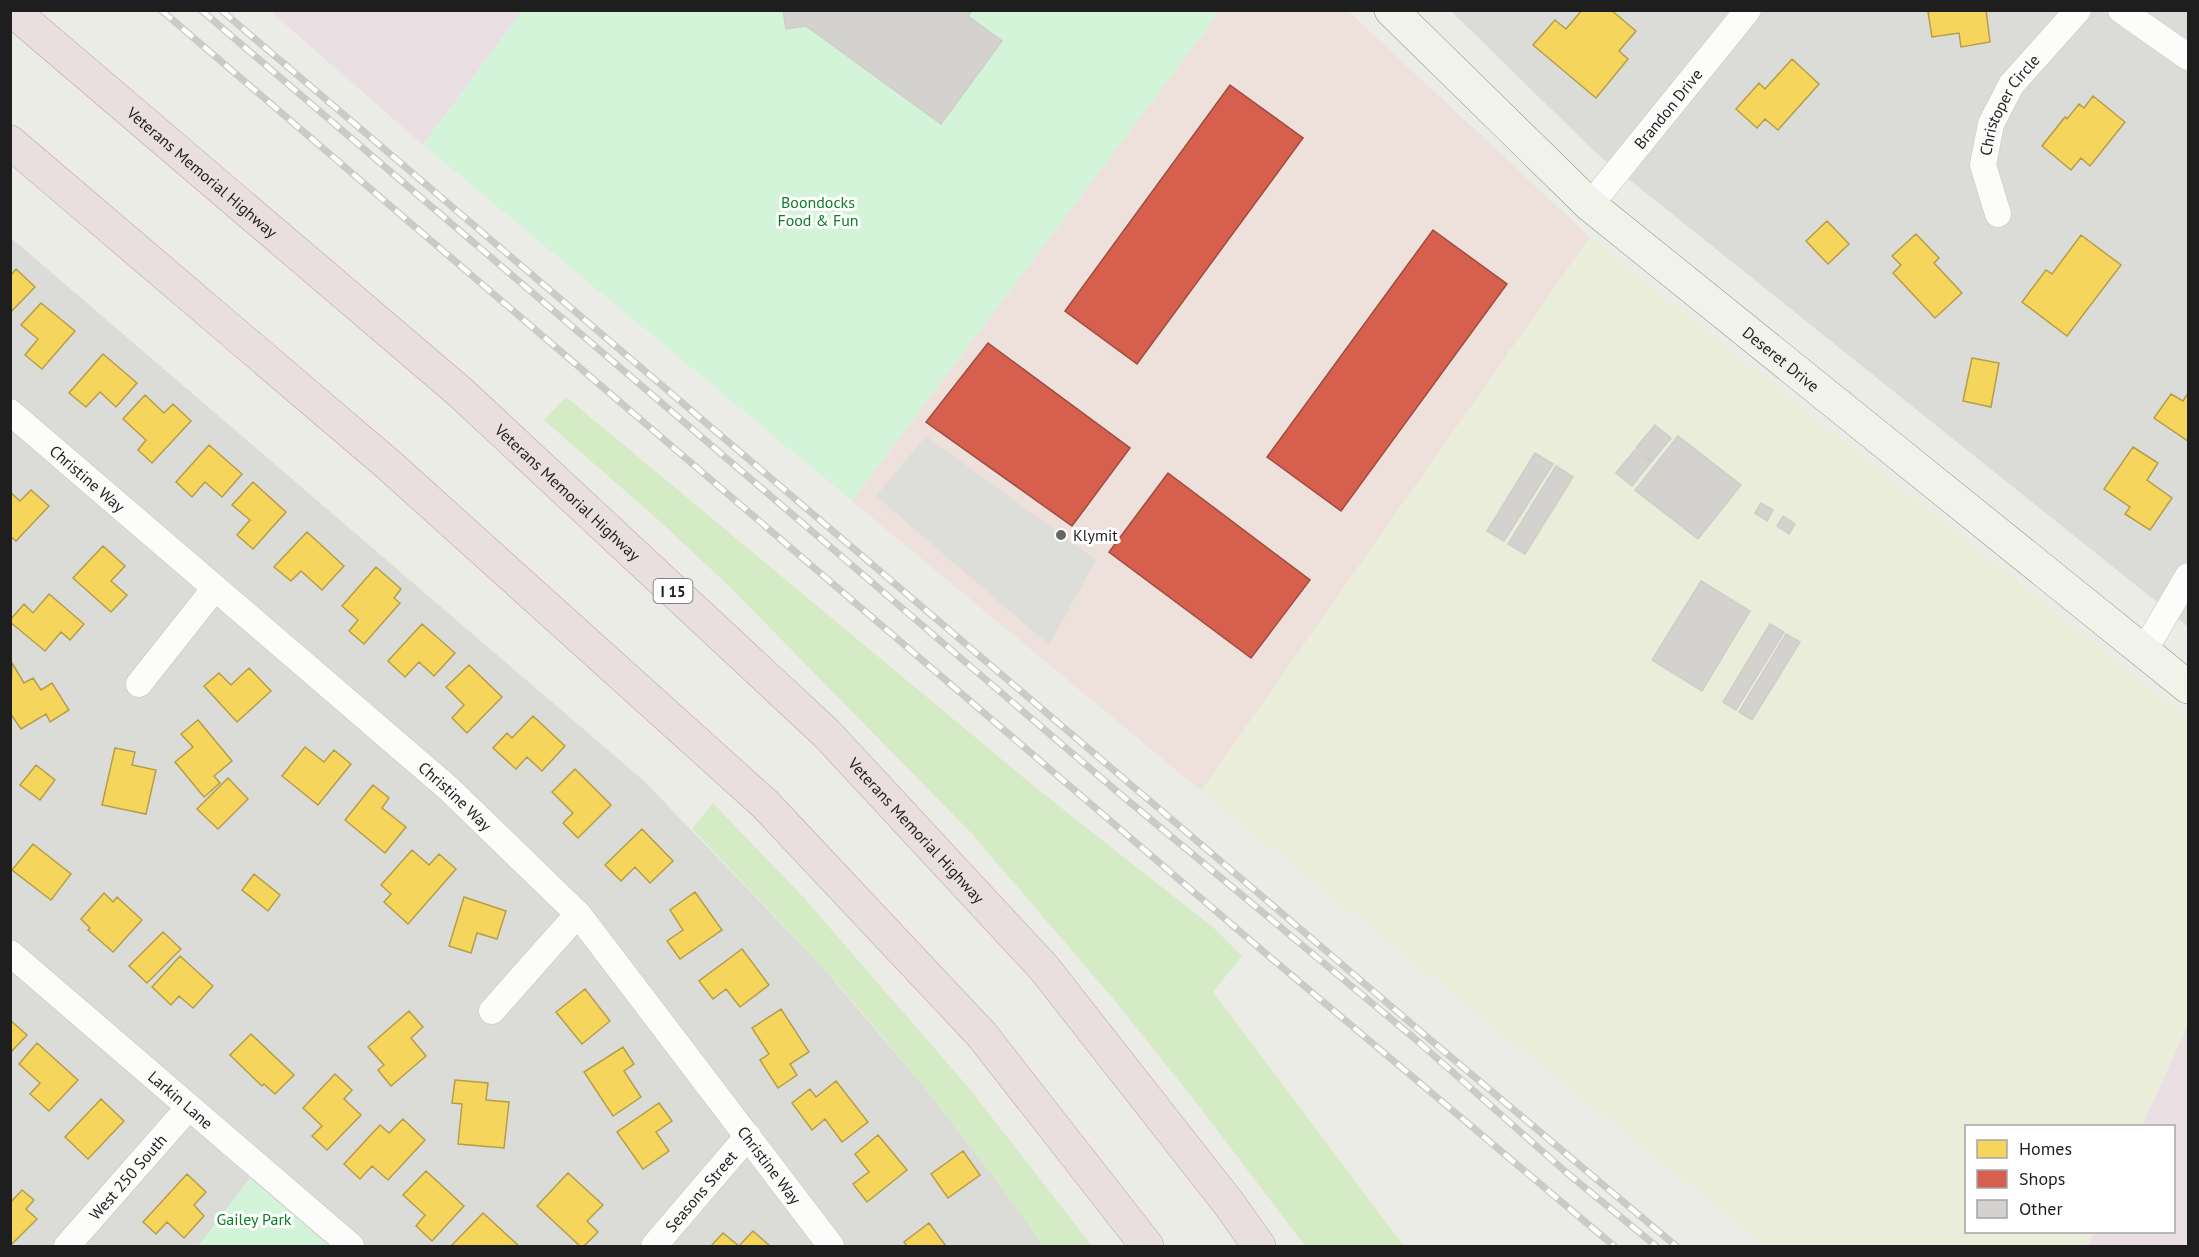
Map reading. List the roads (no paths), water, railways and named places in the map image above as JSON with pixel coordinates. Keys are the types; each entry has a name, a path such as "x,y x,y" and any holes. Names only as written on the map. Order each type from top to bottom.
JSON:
{"highway":[{"name":"Veterans Memorial Highway","path":"12,10 460,392 826,734 1044,968 1230,1205 1259,1246"},
{"path":"10,142 390,466 765,804 982,1035 1147,1246"}],"street":[{"name":"Deseret Drive","path":"1391,10 1590,205 2188,687"},
{"name":"Brandon Drive","path":"1590,205 1748,10"},
{"name":"Christoper Circle","path":"1998,214 1983,165 1991,124 2011,85 2078,10"},
{"path":"2121,10 2188,57"},
{"name":"Christine Way","path":"10,412 448,788 578,914 831,1246"},
{"path":"2144,651 2188,576"},
{"path":"139,684 215,588"},
{"path":"492,1011 578,914"},
{"name":"Larkin Lane","path":"10,953 351,1246"},
{"name":"West 250 South","path":"67,1246 189,1107"},
{"name":"Seasons Street","path":"654,1246 748,1136"}],"railway":[{"path":"161,10 1271,958 1614,1246"},
{"path":"201,10 1120,794 1414,1038 1567,1173 1656,1246"},
{"path":"221,10 1433,1042 1676,1246"}],"place":[{"name":"Klymit","path":"1061,535"}],"park label":[{"name":"Boondocks Food & Fun","path":"818,211"},
{"name":"Gailey Park","path":"254,1219"}]}
